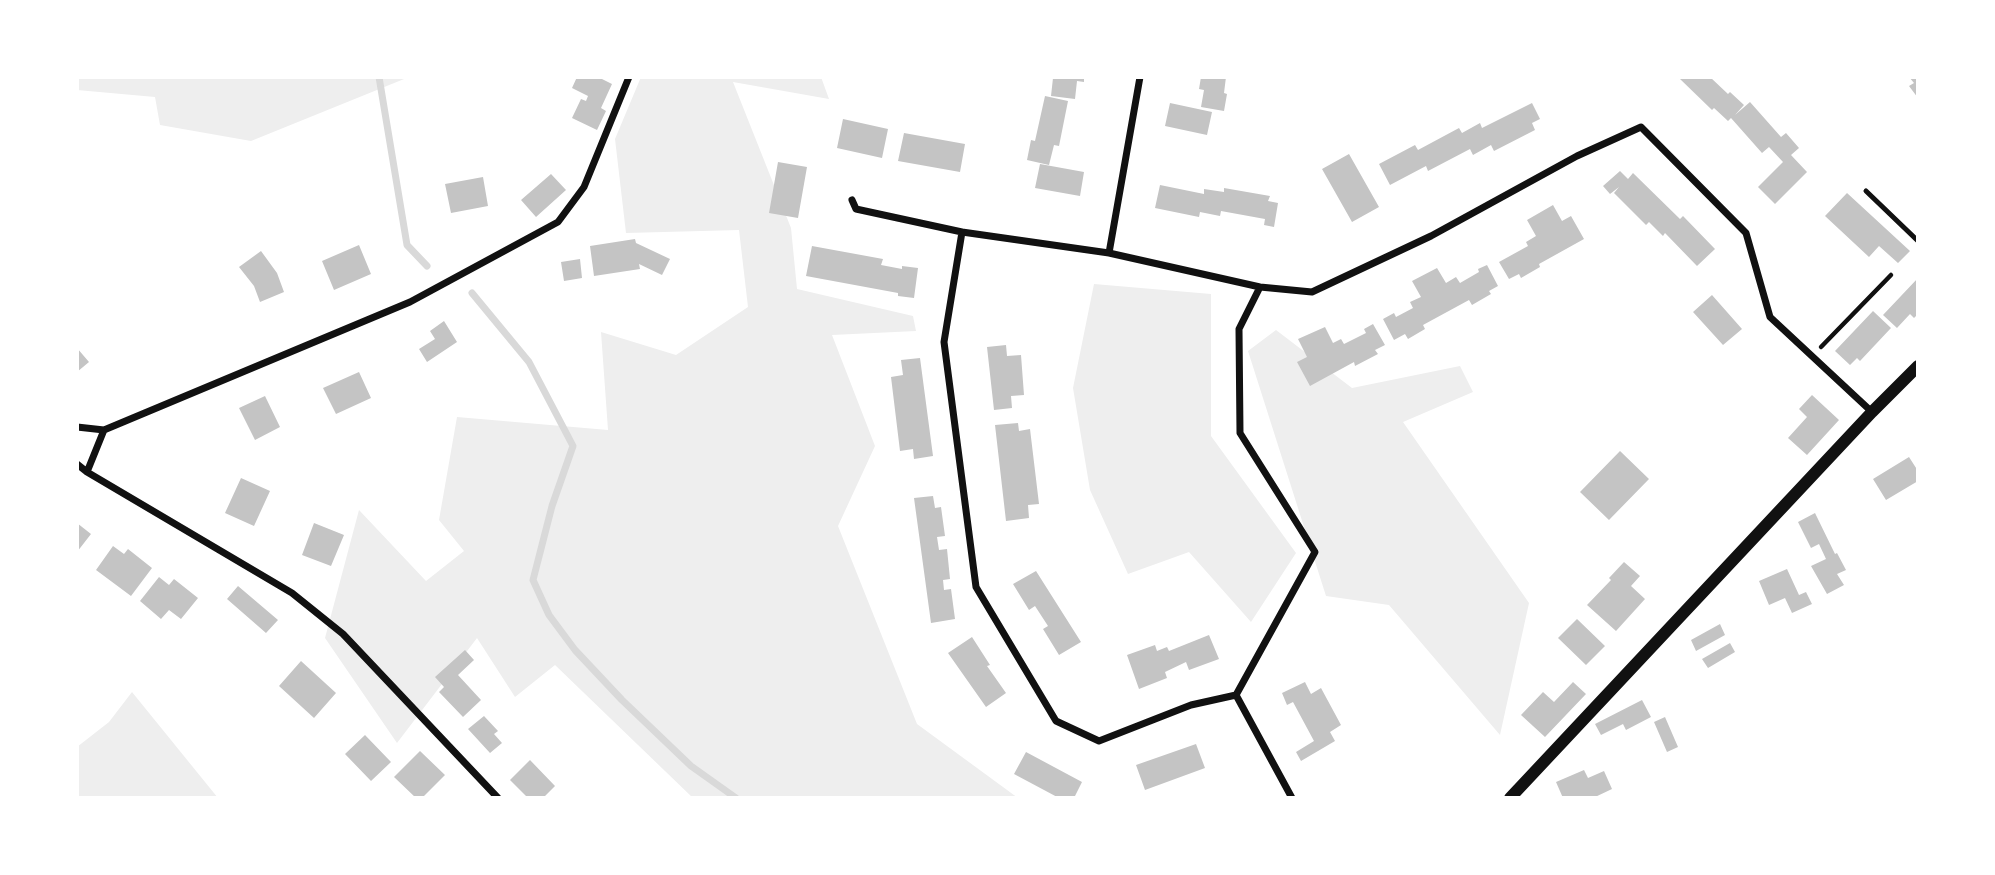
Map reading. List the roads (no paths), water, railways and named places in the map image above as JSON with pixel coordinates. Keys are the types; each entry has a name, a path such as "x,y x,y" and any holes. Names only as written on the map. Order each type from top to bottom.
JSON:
{"street":[{"path":"77,427 104,430 410,302 558,222 584,187 629,77"},
{"path":"1109,253 1140,77"},
{"path":"852,200 856,209 962,232 1109,253 1260,287 1312,292 1431,236 1577,156 1641,127 1746,233 1770,317 1872,412"},
{"path":"962,232 944,342 976,587 1056,721 1099,741 1191,705 1236,695 1315,552 1240,433 1239,329 1260,287"},
{"path":"1510,798 1918,366"},
{"path":"87,472 104,430"},
{"path":"77,464 292,593 343,634 498,798"},
{"path":"1236,695 1292,798"}],"lane":[{"path":"1866,191 1918,241"}],"waterway":[{"path":"379,77 407,245 427,266"},
{"path":"472,293 529,362 573,446 552,506 533,580 549,615 575,650 622,700 691,766 736,798"}]}
